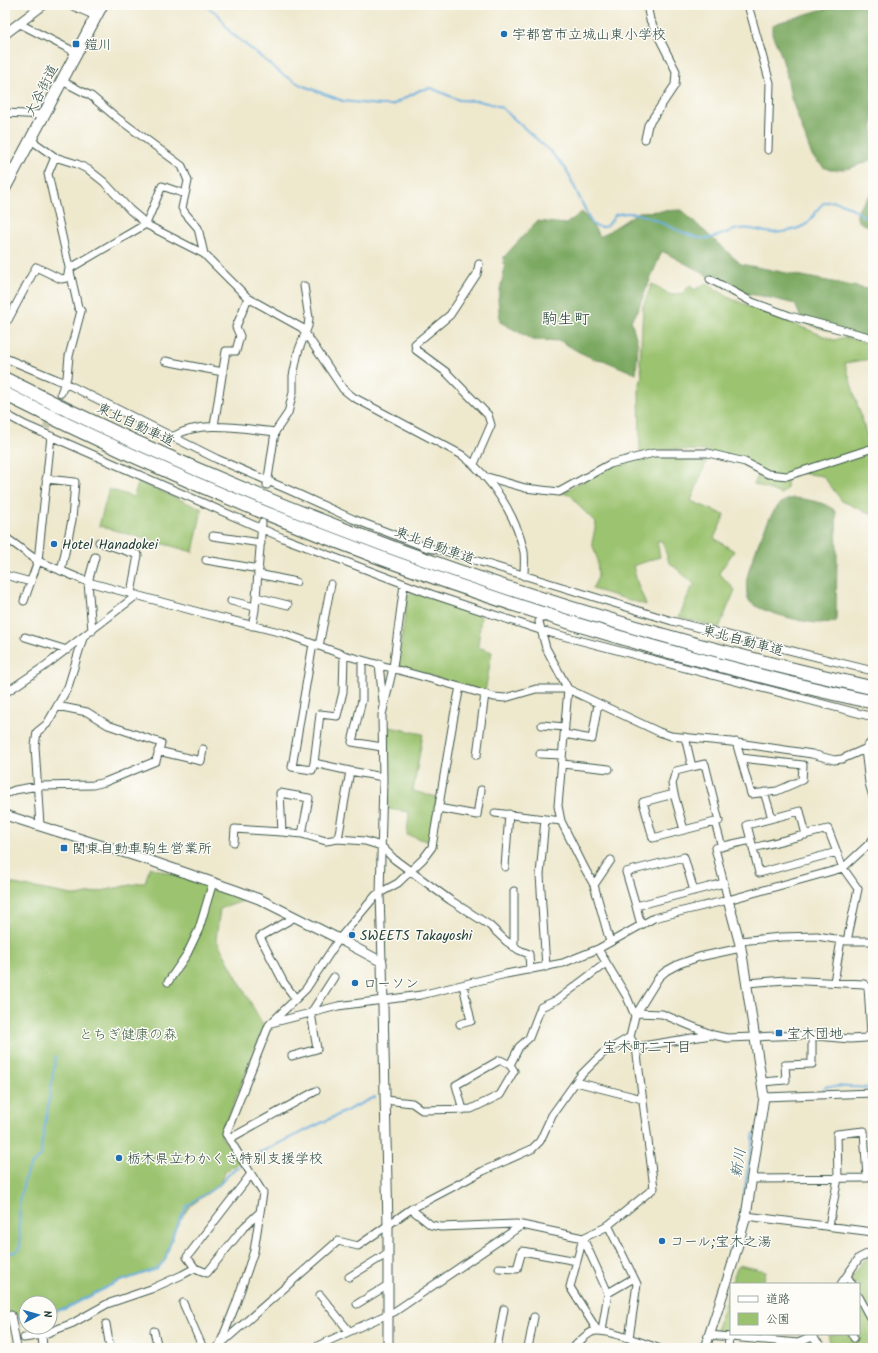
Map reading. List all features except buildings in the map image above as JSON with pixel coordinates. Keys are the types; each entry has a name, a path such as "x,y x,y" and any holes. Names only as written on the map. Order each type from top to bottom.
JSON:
{"highway":[{"name":"東北自動車道","path":"5,378 126,437 210,475 289,508 444,566 620,623 726,653 873,688"},
{"name":"東北自動車道","path":"5,394 128,453 230,498 328,538 440,580 536,612 678,654 786,682 873,702"}],"main road":[{"name":"大谷街道","path":"5,188 101,8"}],"street":[{"path":"5,34 44,5"},
{"path":"74,5 101,8"},
{"path":"645,139 648,125 675,85 676,71 650,20 647,5"},
{"path":"748,5 770,83 768,150"},
{"path":"20,24 77,53"},
{"path":"62,81 91,96 116,117 182,166 188,181 182,208 198,228 204,254"},
{"path":"5,113 45,115"},
{"path":"31,140 55,157 77,164 89,170 104,182 130,210 146,224 204,254 248,298 302,328 343,389 353,397 462,455 474,464 506,506 524,552 524,576"},
{"path":"55,157 48,174 78,307 81,311 69,356 65,383 61,394"},
{"path":"8,320 36,267 61,279 67,278 69,269 146,224 162,186 185,194"},
{"path":"474,464 491,425 488,415 446,372 416,350 414,344 450,315 477,274 479,264"},
{"path":"710,279 752,302 790,316 873,338"},
{"path":"267,483 275,432 288,413 293,392 293,376 298,352 308,326 309,318 304,286"},
{"path":"214,426 226,351 236,351 240,336 236,327 248,298"},
{"path":"5,358 65,383 267,483 353,519 421,545 524,576 550,588 672,621 873,671"},
{"path":"165,361 223,372"},
{"path":"5,414 262,526 431,594 540,630 873,717"},
{"path":"172,437 181,431 197,427 214,426 275,432"},
{"path":"24,601 38,561 46,478 47,432"},
{"path":"484,476 525,488 559,492 610,464 654,453 708,453 745,462 768,474 787,476 873,448"},
{"path":"46,478 75,482 72,520 61,571"},
{"path":"252,626 262,526"},
{"path":"213,536 261,543"},
{"path":"5,537 38,561 88,582 283,633 344,655 460,686 494,697 505,698 536,689 561,688 671,736 736,742 812,754 834,760 851,756 865,748 873,740"},
{"path":"5,693 83,638 134,594 138,555 99,542"},
{"path":"92,631 88,582 95,557"},
{"path":"206,560 296,582"},
{"path":"5,575 31,582"},
{"path":"330,584 316,645 292,767 312,770 320,714 337,716 342,692 344,655"},
{"path":"388,1348 388,1226 384,1001 380,893 383,777 382,716 393,668 404,584"},
{"path":"256,597 288,605"},
{"path":"230,601 255,607"},
{"path":"539,622 546,648 568,690 558,806 561,821 594,885 610,942"},
{"path":"25,637 66,650"},
{"path":"40,826 34,746 37,732 47,724 68,687 83,638"},
{"path":"362,660 362,700 352,742 382,748"},
{"path":"379,664 383,708"},
{"path":"218,1346 236,1304 254,1251 263,1193 226,1134 269,1025 306,989 339,939 376,895 398,883 411,871 432,847 460,686"},
{"path":"478,755 485,694"},
{"path":"542,725 592,739 598,704"},
{"path":"5,794 15,790 38,786 93,785 105,782 156,761 161,743 108,725 87,712 58,706"},
{"path":"686,737 692,767"},
{"path":"736,742 751,794 777,791 802,780 803,765 741,758"},
{"path":"865,748 869,783 873,797"},
{"path":"158,752 200,761 203,749"},
{"path":"540,754 562,755"},
{"path":"314,763 383,777"},
{"path":"562,764 609,768"},
{"path":"674,794 643,802 653,838 719,821 704,764 676,771 672,784 684,830"},
{"path":"338,839 350,771"},
{"path":"438,808 477,815 481,790"},
{"path":"764,792 772,818"},
{"path":"282,832 280,793 309,798 302,834"},
{"path":"806,834 800,811 747,825 754,848 759,873 837,852"},
{"path":"496,813 561,821"},
{"path":"505,867 508,814"},
{"path":"5,815 154,862 259,899 382,962"},
{"path":"545,819 540,875 546,967"},
{"path":"715,822 722,847"},
{"path":"234,842 236,829 302,834 326,841 338,839 364,841 381,846 394,859 450,900 489,925 514,947 529,954 530,970"},
{"path":"754,848 828,829 843,868 858,889 834,982"},
{"path":"271,1023 338,1006 421,996 506,974 563,963 598,949 654,918 728,900 843,868 873,839"},
{"path":"705,1348 732,1266 746,1216 764,1098 740,945 715,848 751,840"},
{"path":"641,925 626,872 684,857 694,891"},
{"path":"594,885 611,860"},
{"path":"168,982 187,954 199,929 214,882"},
{"path":"636,906 724,883"},
{"path":"514,891 514,947"},
{"path":"294,917 260,937 284,983 296,999"},
{"path":"218,1346 338,1241 358,1246 411,1209 483,1171 532,1149 540,1141 552,1115 576,1082 603,1054 630,1037 636,1015 660,977 666,971 699,957 740,945 788,937 817,936 873,942"},
{"path":"598,949 636,1015"},
{"path":"510,1065 518,1047 529,1038 541,1007 557,1000 606,963"},
{"path":"292,1056 317,1049 312,1013 334,977"},
{"path":"636,1015 662,1014 713,1035 727,1038 812,1036 850,1039 869,1037 871,1034 868,987 864,984 785,980 747,983"},
{"path":"460,1024 471,1021 463,985"},
{"path":"636,1047 713,1035"},
{"path":"762,1082 786,1080 786,1065 812,1064 812,1036"},
{"path":"411,1209 431,1225 441,1227 516,1224 584,1238 608,1225 654,1188 636,1047 630,1037"},
{"path":"385,1100 412,1103 422,1110 463,1110 472,1109 500,1095 514,1071 510,1065 500,1060 456,1085 463,1110"},
{"path":"576,1082 642,1099"},
{"path":"229,1139 316,1091"},
{"path":"764,1098 873,1093"},
{"path":"751,1179 838,1178 867,1178 864,1131 837,1134 838,1178 829,1226"},
{"path":"251,1174 187,1257 195,1268 207,1273 244,1227 260,1212"},
{"path":"746,1216 873,1232"},
{"path":"313,1348 394,1312 522,1225"},
{"path":"608,1225 637,1284 629,1338"},
{"path":"584,1238 570,1287 600,1331"},
{"path":"584,1238 608,1293 600,1331"},
{"path":"499,1268 517,1269 522,1251 577,1261"},
{"path":"842,1283 859,1258 873,1251"},
{"path":"350,1277 388,1254"},
{"path":"24,1338 42,1336 73,1323 107,1304 151,1289 182,1276 195,1268"},
{"path":"847,1276 851,1283"},
{"path":"608,1293 634,1278"},
{"path":"357,1304 388,1285"},
{"path":"320,1294 349,1331"},
{"path":"860,1299 873,1323"},
{"path":"183,1303 203,1348"},
{"path":"497,1348 504,1309"},
{"path":"11,1315 17,1348"},
{"path":"528,1348 534,1317"},
{"path":"106,1324 110,1348"},
{"path":"154,1331 158,1348"},
{"path":"573,1348 591,1332 600,1331 629,1338 658,1348"},
{"path":"709,1335 798,1344 813,1336 820,1346 819,1348"},
{"path":"42,1336 43,1348"},
{"path":"728,1348 729,1337"}],"green space":[{"path":"847,5 873,5 873,159 851,168 830,170 823,167 812,156 791,98 786,71 772,34 772,26 777,23 820,10"},
{"path":"873,192 873,227 864,225 859,221 857,212 863,202"},
{"path":"681,210 741,264 873,290 873,335 861,340 803,323 795,304 762,296 733,292 703,273 662,251 635,316 631,319 638,345 636,374 603,360 594,359 561,341 533,340 500,322 498,299 505,267 503,263 504,257 537,221 566,224 582,212 590,221 600,237 639,212"},
{"path":"706,283 732,299 834,340 845,337 873,345 872,359 845,363 871,450 873,450 873,515 842,501 823,476 788,471 787,488 781,494 754,484 761,470 705,451 669,449 640,454 639,388 642,376 640,363 643,306 652,284 671,295 683,293 690,285 694,290"},
{"path":"709,455 691,501 725,515 714,538 734,551 719,573 735,590 719,628 679,617 691,588 695,585 669,562 662,541 657,541 660,557 633,566 637,582 646,605 592,589 598,577 597,558 592,543 596,523 580,507 572,496 562,493 617,462 645,456"},
{"path":"139,482 202,509 193,552 99,526 109,489 133,497"},
{"path":"793,498 822,503 836,512 836,622 817,623 782,616 755,606 750,602 748,597 746,587 747,578 764,530 777,507 784,501"},
{"path":"413,591 481,616 478,647 492,652 485,692 401,667 398,662 408,595"},
{"path":"385,726 423,734 413,791 437,797 430,842 407,835 409,812 388,809"},
{"name":"とちぎ健康の森","path":"150,867 233,894 246,900 220,909 216,939 264,1027 221,1136 239,1162 225,1172 219,1185 190,1206 177,1224 165,1260 157,1269 115,1283 65,1309 58,1310 58,1295 18,1295 18,1315 11,1315 5,1320 5,881 77,896 145,882"},
{"path":"873,1255 873,1348 831,1348 828,1335 860,1335 860,1283 848,1283 861,1262"},
{"path":"738,1265 766,1271 763,1283 731,1283"},
{"path":"730,1288 730,1331 716,1330"}],"waterway":[{"path":"204,5 218,14 230,32 282,74 301,85 343,101 392,105 420,90 431,88 459,100 479,101 502,108 551,152 566,169 592,224 596,226 606,226 611,222 615,215 626,213 648,217 690,235 701,238 716,237 743,228 771,233 786,232 805,225 811,220 824,203 833,201 852,208 873,223"},
{"path":"5,1254 15,1252 20,1249 19,1201 26,1174 31,1165 40,1157 42,1152 41,1149 56,1057"},
{"name":"新川","path":"823,1093 827,1086 873,1088"},
{"path":"58,1310 65,1309 115,1283 157,1269 165,1260 174,1231 187,1206 219,1185 230,1173 257,1154 375,1097"},
{"name":"新川","path":"699,1348 740,1218 754,1133"},
{"path":"14,1319 18,1318"},
{"path":"5,1323 10,1321"}],"tunnel":[{"path":"46,428 61,393"},
{"path":"541,616 549,591"}],"place":[{"name":"宇都宮市立城山東小学校","path":"504,34"},
{"name":"鎧川","path":"76,44"},
{"name":"Hotel Hanadokei","path":"54,544"},
{"name":"関東自動車駒生営業所","path":"64,848"},
{"name":"SWEETS Takayoshi","path":"352,935"},
{"name":"ローソン","path":"355,983"},
{"name":"宝木団地","path":"779,1033"},
{"name":"栃木県立わかくさ特別支援学校","path":"119,1158"},
{"name":"コール;宝木之湯","path":"662,1241"}],"district":[{"name":"駒生町","path":"566,318"},
{"name":"宝木町二丁目","path":"647,1047"}]}
